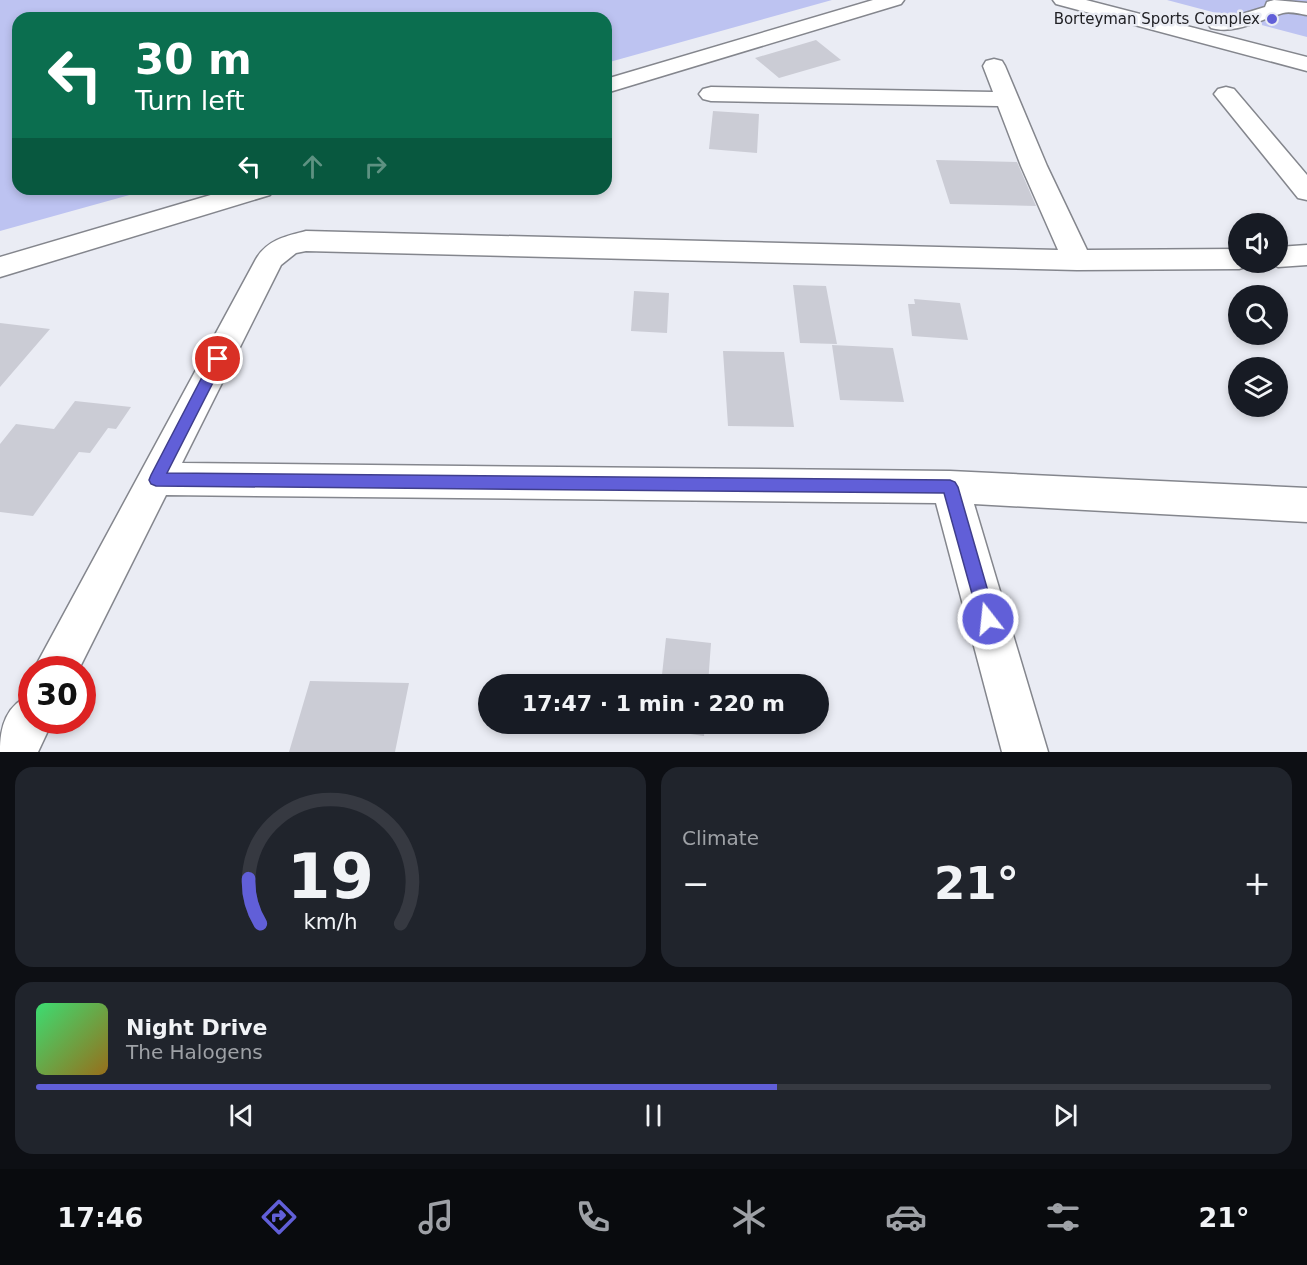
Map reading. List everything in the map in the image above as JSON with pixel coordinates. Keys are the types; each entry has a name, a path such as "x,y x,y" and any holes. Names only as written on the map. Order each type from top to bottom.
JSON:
{"street":[{"path":"612,84 894,0"},
{"path":"1063,0 1307,64"},
{"path":"1129,0 1307,48"},
{"path":"1218,24 1242,21 1276,12 1307,9"},
{"path":"994,66 1034,166 1077,260"},
{"path":"711,94 1006,99"},
{"path":"1226,94 1307,192"},
{"path":"0,267 241,195"},
{"path":"63,656 270,259 286,246 306,241 1077,260 1228,259"},
{"path":"1288,256 1307,255"},
{"path":"156,480 950,487 1307,505"},
{"path":"950,487 1025,752"},
{"path":"13,752 22,734"}],"shaded area":[{"path":"0,0 832,0 612,61 612,12 12,12 12,195 129,195 0,231"},
{"name":"Borteyman Sports Complex","path":"1167,0 1307,0 1307,37"}],"building":[{"path":"816,40 841,60 779,78 755,58"},
{"path":"713,111 759,114 757,153 709,149"},
{"path":"936,160 1017,162 1036,206 950,204"},
{"path":"793,285 826,286 837,344 800,343"},
{"path":"634,291 669,293 667,333 631,331"},
{"path":"914,299 960,303 968,340 912,336 908,304 915,304"},
{"path":"0,323 50,329 0,387"},
{"path":"832,345 893,348 904,402 840,400"},
{"path":"723,351 784,352 794,427 728,426"},
{"path":"75,401 131,407 116,429 108,428 90,453 79,452 33,516 0,512 0,444 16,424 54,429"},
{"path":"666,638 711,643 709,674 662,674"},
{"path":"310,681 409,683 395,752 289,752"}],"place":[{"name":"Borteyman Sports Complex","path":"1272,19"}],"route":[{"path":"218,359 156,480 950,487 988,619"}]}
